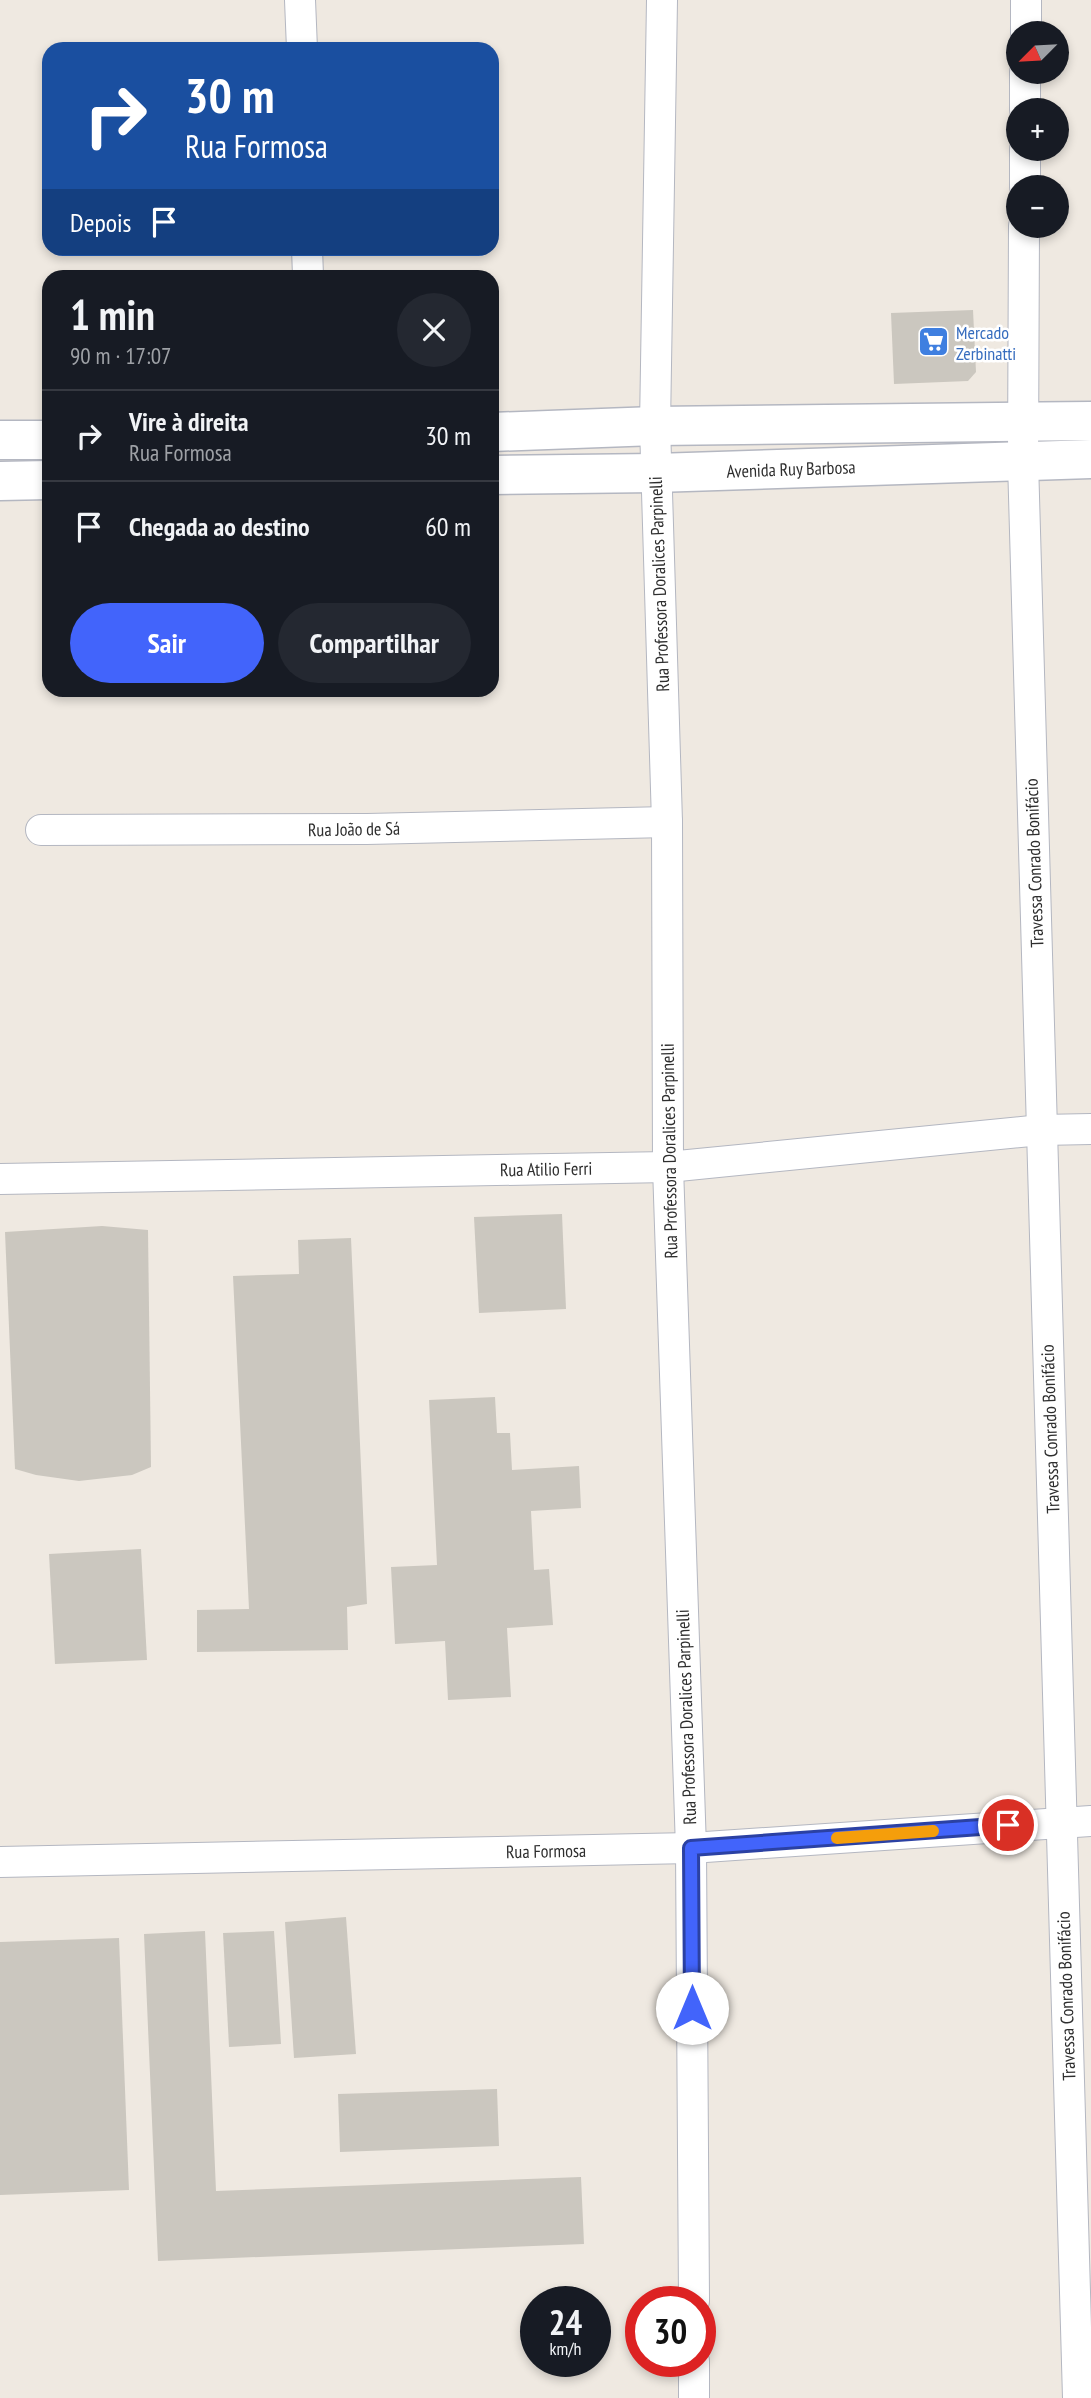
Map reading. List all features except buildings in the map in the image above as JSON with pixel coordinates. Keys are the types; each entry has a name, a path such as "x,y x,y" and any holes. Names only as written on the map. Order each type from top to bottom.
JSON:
{"street":[{"path":"300,0 302,42"},
{"name":"Rua Professora Doralices Parpinelli","path":"662,0 654,426 667,822 668,1167 691,1848 694,2286"},
{"path":"1026,0 1026,21"},
{"name":"Travessa Conrado Bonifácio","path":"1024,238 1023,461 1078,2398"},
{"path":"499,432 654,426 1091,421"},
{"path":"0,440 42,440"},
{"name":"Avenida Ruy Barbosa","path":"499,475 656,473 1091,459"},
{"path":"0,481 42,480"},
{"name":"Rua João de Sá","path":"41,830 367,830 667,822"},
{"name":"Rua Atilio Ferri","path":"0,1179 668,1167 1041,1130 1091,1129"},
{"name":"Rua Formosa","path":"0,1862 691,1848 1091,1821"},
{"path":"694,2377 694,2398"}],"slow traffic":[{"path":"837,1838 933,1831"}],"place":[{"name":"Mercado Zerbinatti","path":"933,342"}],"route":[{"path":"692,2008 691,1848 1008,1825"}]}
